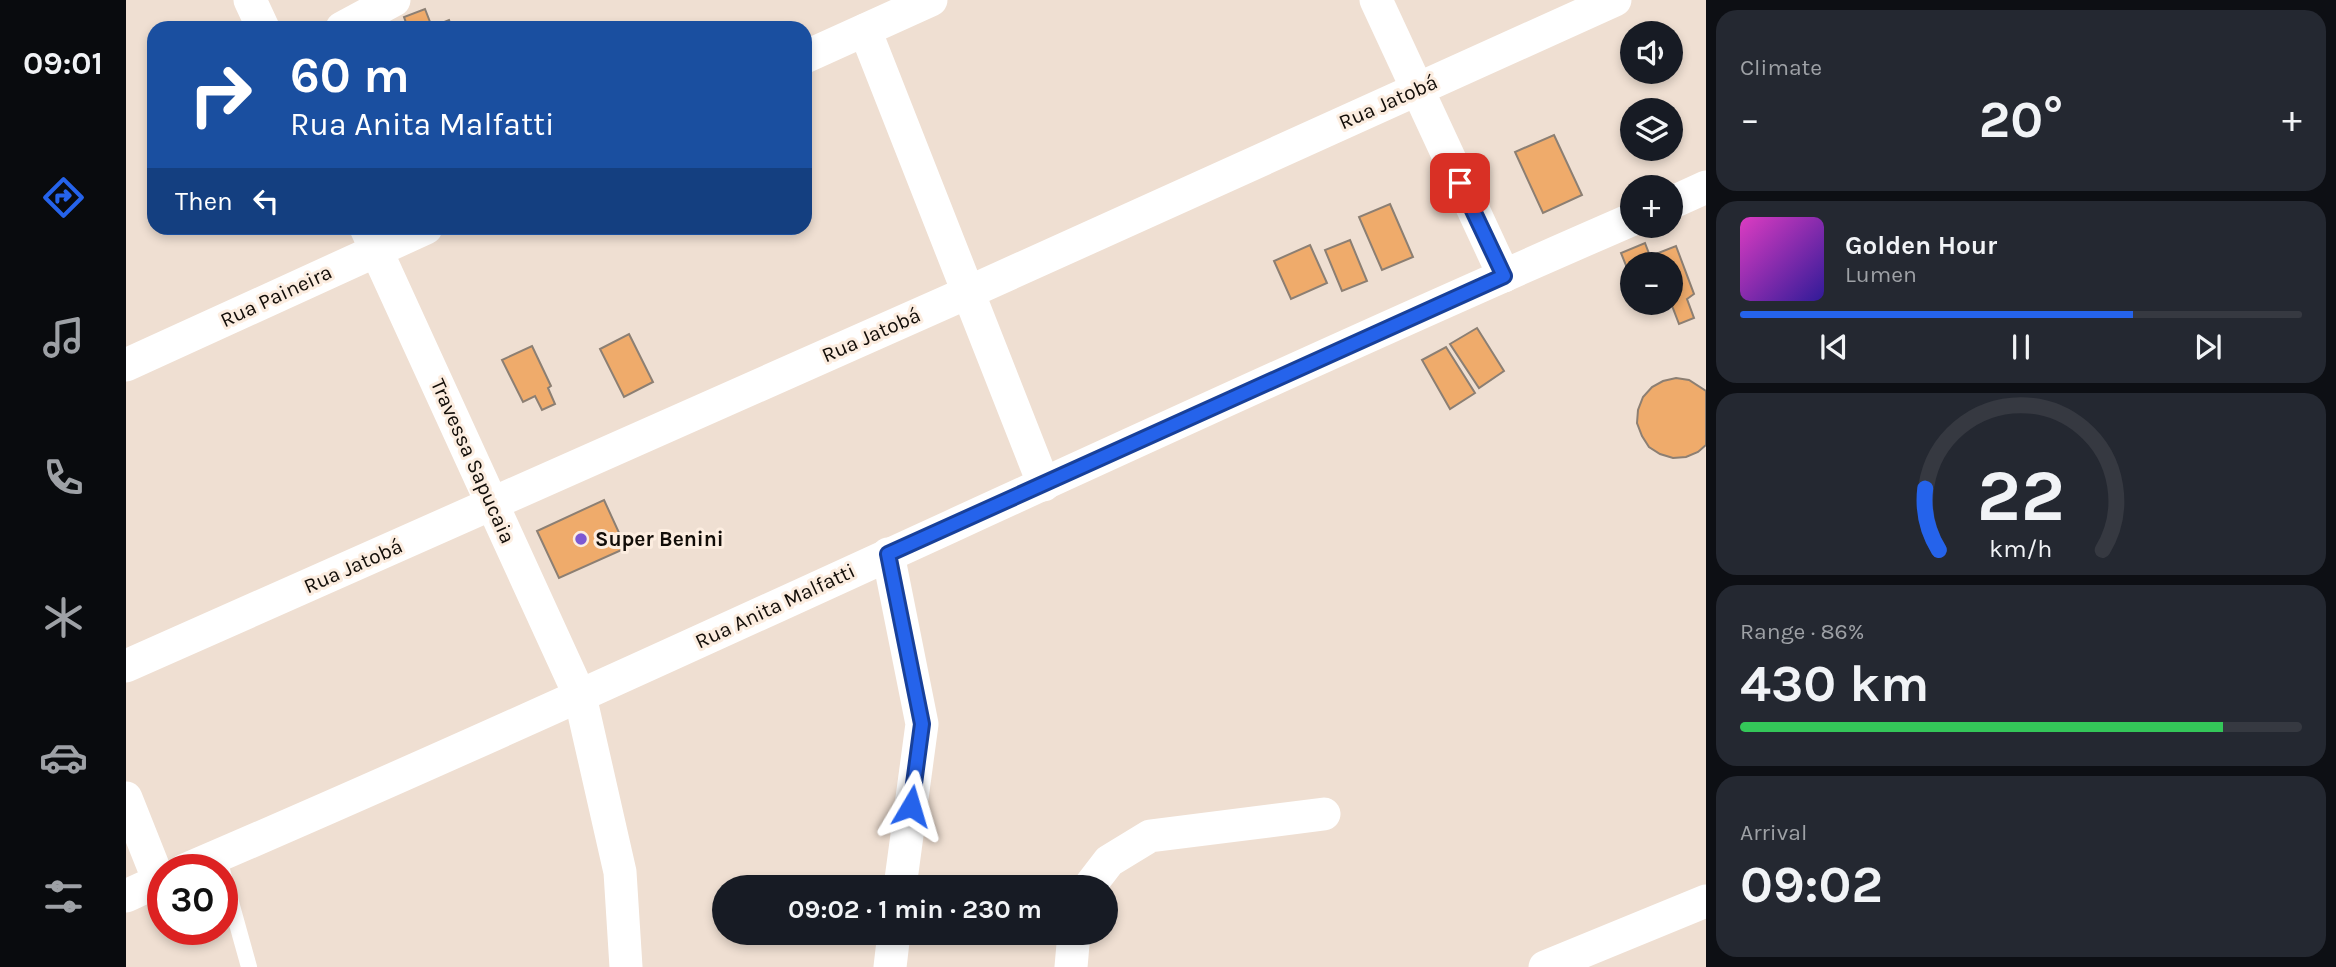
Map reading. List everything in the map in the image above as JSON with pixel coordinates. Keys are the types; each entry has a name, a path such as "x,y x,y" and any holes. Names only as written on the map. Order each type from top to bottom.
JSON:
{"street":[{"path":"250,0 260,21"},
{"path":"355,21 394,0"},
{"path":"812,54 931,0"},
{"path":"1376,0 1504,276"},
{"name":"Rua Jatobá","path":"126,666 969,292 1615,0"},
{"path":"865,30 1044,485"},
{"path":"1683,197 1706,187"},
{"name":"Rua Anita Malfatti","path":"238,857 888,554 1620,225"},
{"name":"Rua Paineira","path":"126,365 372,238"},
{"name":"Travessa Sapucaia","path":"372,238 580,696 620,872 626,967"},
{"path":"888,554 922,724 902,875"},
{"path":"126,798 156,854"},
{"path":"1098,875 1109,861 1150,836 1324,814"},
{"name":"Rua Anita Malfatti","path":"126,896 147,887"},
{"path":"1545,967 1706,901"},
{"path":"890,967 893,945"},
{"path":"1071,967 1073,945"}],"lane":[{"path":"238,927 249,967"}],"building":[{"path":"425,9 430,21 405,21 404,17"},
{"path":"1554,135 1582,195 1543,213 1515,152"},
{"path":"1390,204 1413,257 1382,270 1359,217"},
{"path":"1350,240 1367,281 1342,291 1325,250"},
{"path":"1645,243 1648,252 1623,252"},
{"path":"1310,245 1327,283 1291,299 1274,261"},
{"path":"1676,246 1678,252 1661,252"},
{"path":"1683,265 1694,294 1687,299 1694,318 1679,324 1676,315 1683,315"},
{"path":"1477,328 1504,371 1479,388 1450,344"},
{"path":"629,334 653,382 624,397 600,349"},
{"path":"532,346 551,386 548,388 555,404 542,410 535,396 523,402 502,360"},
{"path":"1446,347 1475,393 1450,409 1422,360"},
{"path":"1676,378 1689,380 1706,391 1706,445 1686,457 1673,458 1649,447 1637,423 1643,397 1652,387"},
{"name":"Super Benini","path":"604,500 626,548 559,578 537,531"}],"place":[{"name":"Super Benini","path":"581,539"}],"route":[{"path":"911,806 922,724 888,554 1504,276 1460,183"}]}
